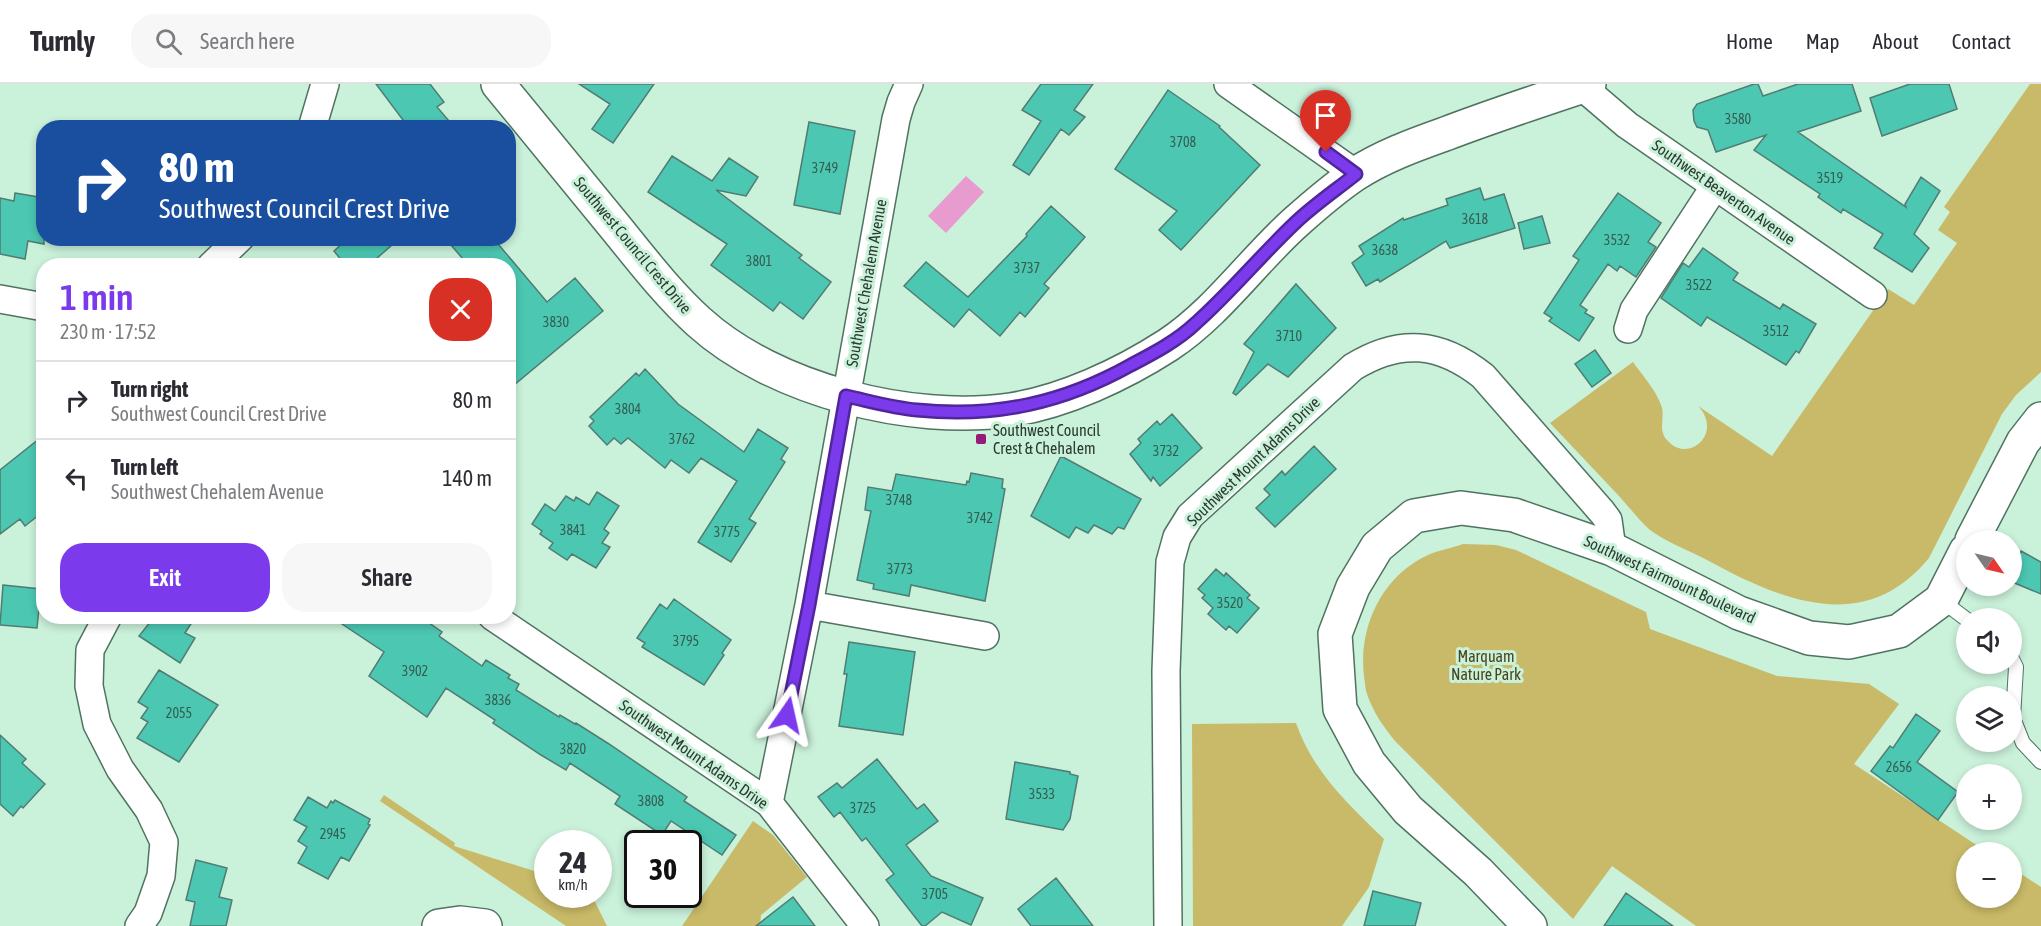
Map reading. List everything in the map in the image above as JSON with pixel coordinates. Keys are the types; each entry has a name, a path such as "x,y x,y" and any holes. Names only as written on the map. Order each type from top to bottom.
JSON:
{"street":[{"path":"314,120 325,84"},
{"name":"Southwest Council Crest Drive","path":"498,84 658,279 700,323 720,339 763,367 846,396 915,410 950,413 1010,410 1037,404 1101,382 1168,345 1196,324 1297,221 1356,174 1408,148 1583,85"},
{"name":"Southwest Chehalem Avenue","path":"769,803 809,605 896,118 909,84"},
{"path":"1228,84 1356,174"},
{"name":"Southwest Beaverton Avenue","path":"1583,85 1627,125 1873,295"},
{"path":"1628,329 1634,310 1715,186"},
{"path":"0,299 36,306"},
{"name":"Southwest Mount Adams Drive","path":"1168,926 1166,671 1170,561 1177,537 1190,516 1353,367 1378,354 1412,347 1433,349 1467,363 1483,376 1602,512 1608,520 1612,549"},
{"path":"1977,530 2024,442 2041,419"},
{"name":"Southwest Fairmount Boulevard","path":"1530,926 1478,873 1408,810 1370,763 1340,709 1335,634 1353,587 1377,547 1414,516 1461,508 1514,515 1612,549 1739,613 1809,638 1849,642 1899,631 1941,600 1956,571"},
{"path":"809,605 985,636"},
{"path":"104,624 90,650 89,686 97,724 120,769 149,810 164,842 161,876 140,926"},
{"name":"Southwest Mount Adams Drive","path":"504,624 769,803 865,926"},
{"path":"439,926 460,923 485,926"}],"lane":[{"path":"1941,600 1956,612"},
{"path":"2016,674 2013,718 2023,743 2041,762"}],"green space":[{"path":"2030,84 2041,84 2041,372 2016,395 2002,414 1929,558 1904,582 1878,597 1850,604 1822,604 1793,598 1735,575 1650,530 1550,423 1633,362 1659,399 1664,436 1675,447 1684,449 1693,447 1700,443 1705,435 1707,426 1705,416 1698,406 1772,456 1888,289 1914,305 1957,243 1938,230 1950,212 1944,207"},
{"name":"Marquam Nature Park","path":"1463,544 1496,545 1516,550 1646,612 1650,629 1777,676 1869,684 1899,704 1854,764 1972,842 1956,842 1956,908 2022,908 2022,875 2041,887 2041,926 1696,926 1612,866 1573,919 1395,741 1369,701 1363,658 1369,622 1376,605 1398,576 1412,564 1432,553"},
{"path":"1296,723 1303,741 1322,772 1345,800 1384,839 1369,887 1342,926 1193,926 1192,724"},
{"path":"384,795 455,843 454,846 534,871 534,904 380,801"},
{"path":"753,821 773,835 807,877 761,915 760,926 682,926 694,908 702,908 702,896"},
{"path":"539,908 598,908 607,926 566,926"}],"shaded area":[{"path":"966,176 984,192 946,233 928,216"}],"building":[{"path":"376,84 430,84 444,102 437,107 448,120 403,120"},
{"path":"579,84 654,84 613,143 592,129 610,104"},
{"path":"1041,84 1093,84 1074,110 1085,117 1069,135 1061,129 1029,175 1013,165 1041,121 1022,110"},
{"path":"1758,84 1763,96 1798,84 1852,84 1861,111 1798,132 1906,207 1905,204 1921,177 1940,191 1914,234 1929,248 1912,272 1874,248 1883,234 1843,209 1841,213 1818,197 1820,194 1754,150 1766,135 1716,152 1708,130 1697,127 1693,110 1697,104"},
{"path":"1910,84 1949,84 1957,109 1882,136 1870,98"},
{"path":"1168,90 1220,126 1260,165 1181,250 1159,230 1177,211 1115,169"},
{"path":"809,122 855,131 840,214 794,205"},
{"path":"672,156 712,181 729,158 758,177 746,196 716,190 802,255 799,258 831,282 803,319 780,302 773,311 711,265 727,244 648,192"},
{"path":"1480,188 1484,200 1504,194 1515,228 1450,248 1446,241 1380,282 1378,279 1366,286 1352,263 1364,254 1359,246 1403,218 1404,220 1448,205 1446,199"},
{"path":"15,193 36,197 36,242 28,241 25,259 0,254 0,198 14,201"},
{"path":"1618,193 1661,223 1648,242 1656,247 1636,277 1620,266 1617,271 1608,264 1580,305 1587,310 1585,313 1594,318 1579,341 1549,321 1552,318 1544,313 1579,260 1573,256"},
{"path":"1051,206 1085,237 1044,284 1049,288 1025,317 1020,312 1000,336 969,309 954,327 904,286 926,262 968,297 1027,236 1026,234"},
{"path":"1542,216 1550,243 1524,249 1518,223"},
{"path":"339,246 391,246 377,258 340,258 334,251"},
{"path":"452,246 500,246 510,258 462,258"},
{"path":"1703,248 1738,273 1733,280 1780,309 1783,304 1816,324 1799,353 1796,351 1786,365 1707,317 1701,326 1661,298 1683,263 1689,267"},
{"path":"516,265 547,302 575,278 603,311 516,383"},
{"path":"1296,284 1336,328 1288,377 1268,364 1236,395 1233,393 1254,352 1244,344"},
{"path":"1595,350 1611,373 1592,387 1575,364"},
{"path":"645,369 678,404 744,452 758,429 788,448 781,459 785,462 749,519 756,523 731,562 698,542 737,481 701,458 689,473 671,460 665,468 628,438 621,444 614,438 607,445 589,426 594,421 590,417 636,373 639,376"},
{"path":"1172,414 1202,448 1160,486 1153,477 1151,481 1130,454 1141,443 1138,439 1157,421 1160,425"},
{"path":"36,441 36,517 25,526 20,519 0,534 0,470"},
{"path":"1314,446 1336,469 1275,527 1256,508 1270,495 1264,489 1282,471 1285,475"},
{"path":"1061,456 1141,499 1124,529 1118,527 1112,534 1094,525 1088,533 1076,527 1069,538 1031,516"},
{"path":"971,473 1003,479 1002,488 1005,489 985,601 911,585 909,596 873,589 874,584 857,580 871,511 865,510 868,487 892,491 896,474 966,485"},
{"path":"597,492 619,506 604,529 609,533 602,543 610,547 596,568 572,554 567,560 549,548 553,543 540,534 542,531 532,524 545,504 555,511 566,496 574,501 576,497 589,505"},
{"path":"2022,552 2041,562 2041,594 2022,586"},
{"path":"1216,569 1224,576 1226,573 1250,595 1247,598 1259,608 1237,633 1229,626 1226,630 1208,614 1213,608 1202,598 1205,595 1198,589"},
{"path":"3,585 36,588 37,628 0,625"},
{"path":"674,599 731,640 704,685 642,647 645,643 637,638 660,604 667,609"},
{"path":"149,624 191,624 185,633 195,638 180,663 139,636"},
{"path":"342,624 430,624 442,632 439,636 482,666 486,660 510,675 508,678 519,684 516,690 609,744 687,797 684,801 736,835 722,855 702,842 702,830 684,830 671,821 665,830 654,830 615,804 620,796 570,763 566,770 541,755 493,723 495,720 446,688 427,717 369,676 384,652"},
{"path":"849,642 915,652 903,735 839,726"},
{"path":"159,670 218,705 179,762 137,738 148,722 141,718 148,708 138,702"},
{"path":"1916,714 1940,731 1917,762 1956,791 1956,795 1938,820 1871,771 1890,746 1893,748"},
{"path":"0,735 26,759 22,763 45,784 13,816 0,804"},
{"path":"877,759 917,809 924,804 938,821 906,845 931,876 983,898 971,925 942,912 922,926 886,880 894,874 866,838 862,841 840,812 834,817 818,797 837,783 842,788"},
{"path":"1015,762 1070,772 1078,776 1070,819 1063,830 1006,819"},
{"path":"308,797 327,808 331,801 333,803 335,800 370,819 368,824 370,825 349,861 341,857 328,879 298,863 307,847 298,841 307,827 294,820"},
{"path":"196,860 227,868 219,897 232,900 226,926 190,926 195,902 186,900"},
{"path":"1056,878 1093,926 1031,926 1018,909"},
{"path":"1373,891 1421,903 1415,926 1364,926"},
{"path":"1626,893 1673,926 1604,926"},
{"path":"793,897 815,926 756,926"}],"place":[{"name":"Southwest Council Crest & Chehalem","path":"981,439"}],"route":[{"path":"787,715 846,396 915,410 950,413 981,412 1010,410 1037,404 1101,382 1168,345 1196,324 1297,221 1356,174 1326,152"}]}
